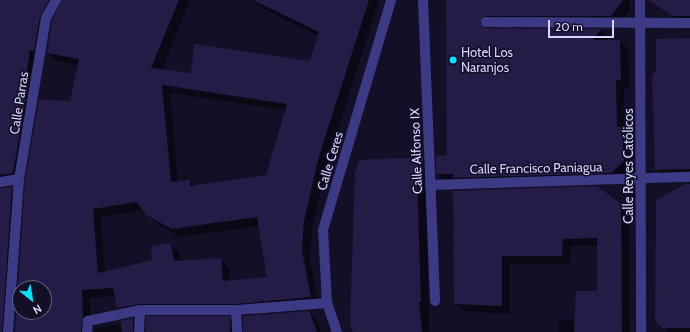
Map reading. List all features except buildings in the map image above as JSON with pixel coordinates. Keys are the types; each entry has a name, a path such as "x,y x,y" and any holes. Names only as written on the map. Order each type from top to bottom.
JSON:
{"street":[{"name":"Calle Parras","path":"8,332 19,179 46,18 56,0"},
{"name":"Calle Ceres","path":"337,332 327,302 323,230 391,0"},
{"name":"Calle Alfonso IX","path":"422,0 426,24 430,185 435,301"},
{"name":"Calle Reyes Católicos","path":"640,0 641,332"},
{"path":"486,22 690,23"},
{"name":"Calle Francisco Paniagua","path":"430,185 641,177 690,177"},
{"path":"0,182 19,179"},
{"path":"87,332 88,321 140,310 236,310 327,302"},
{"path":"139,332 140,310"},
{"path":"236,310 237,332"}],"place":[{"name":"Hotel Los Naranjos","path":"453,60"}]}
